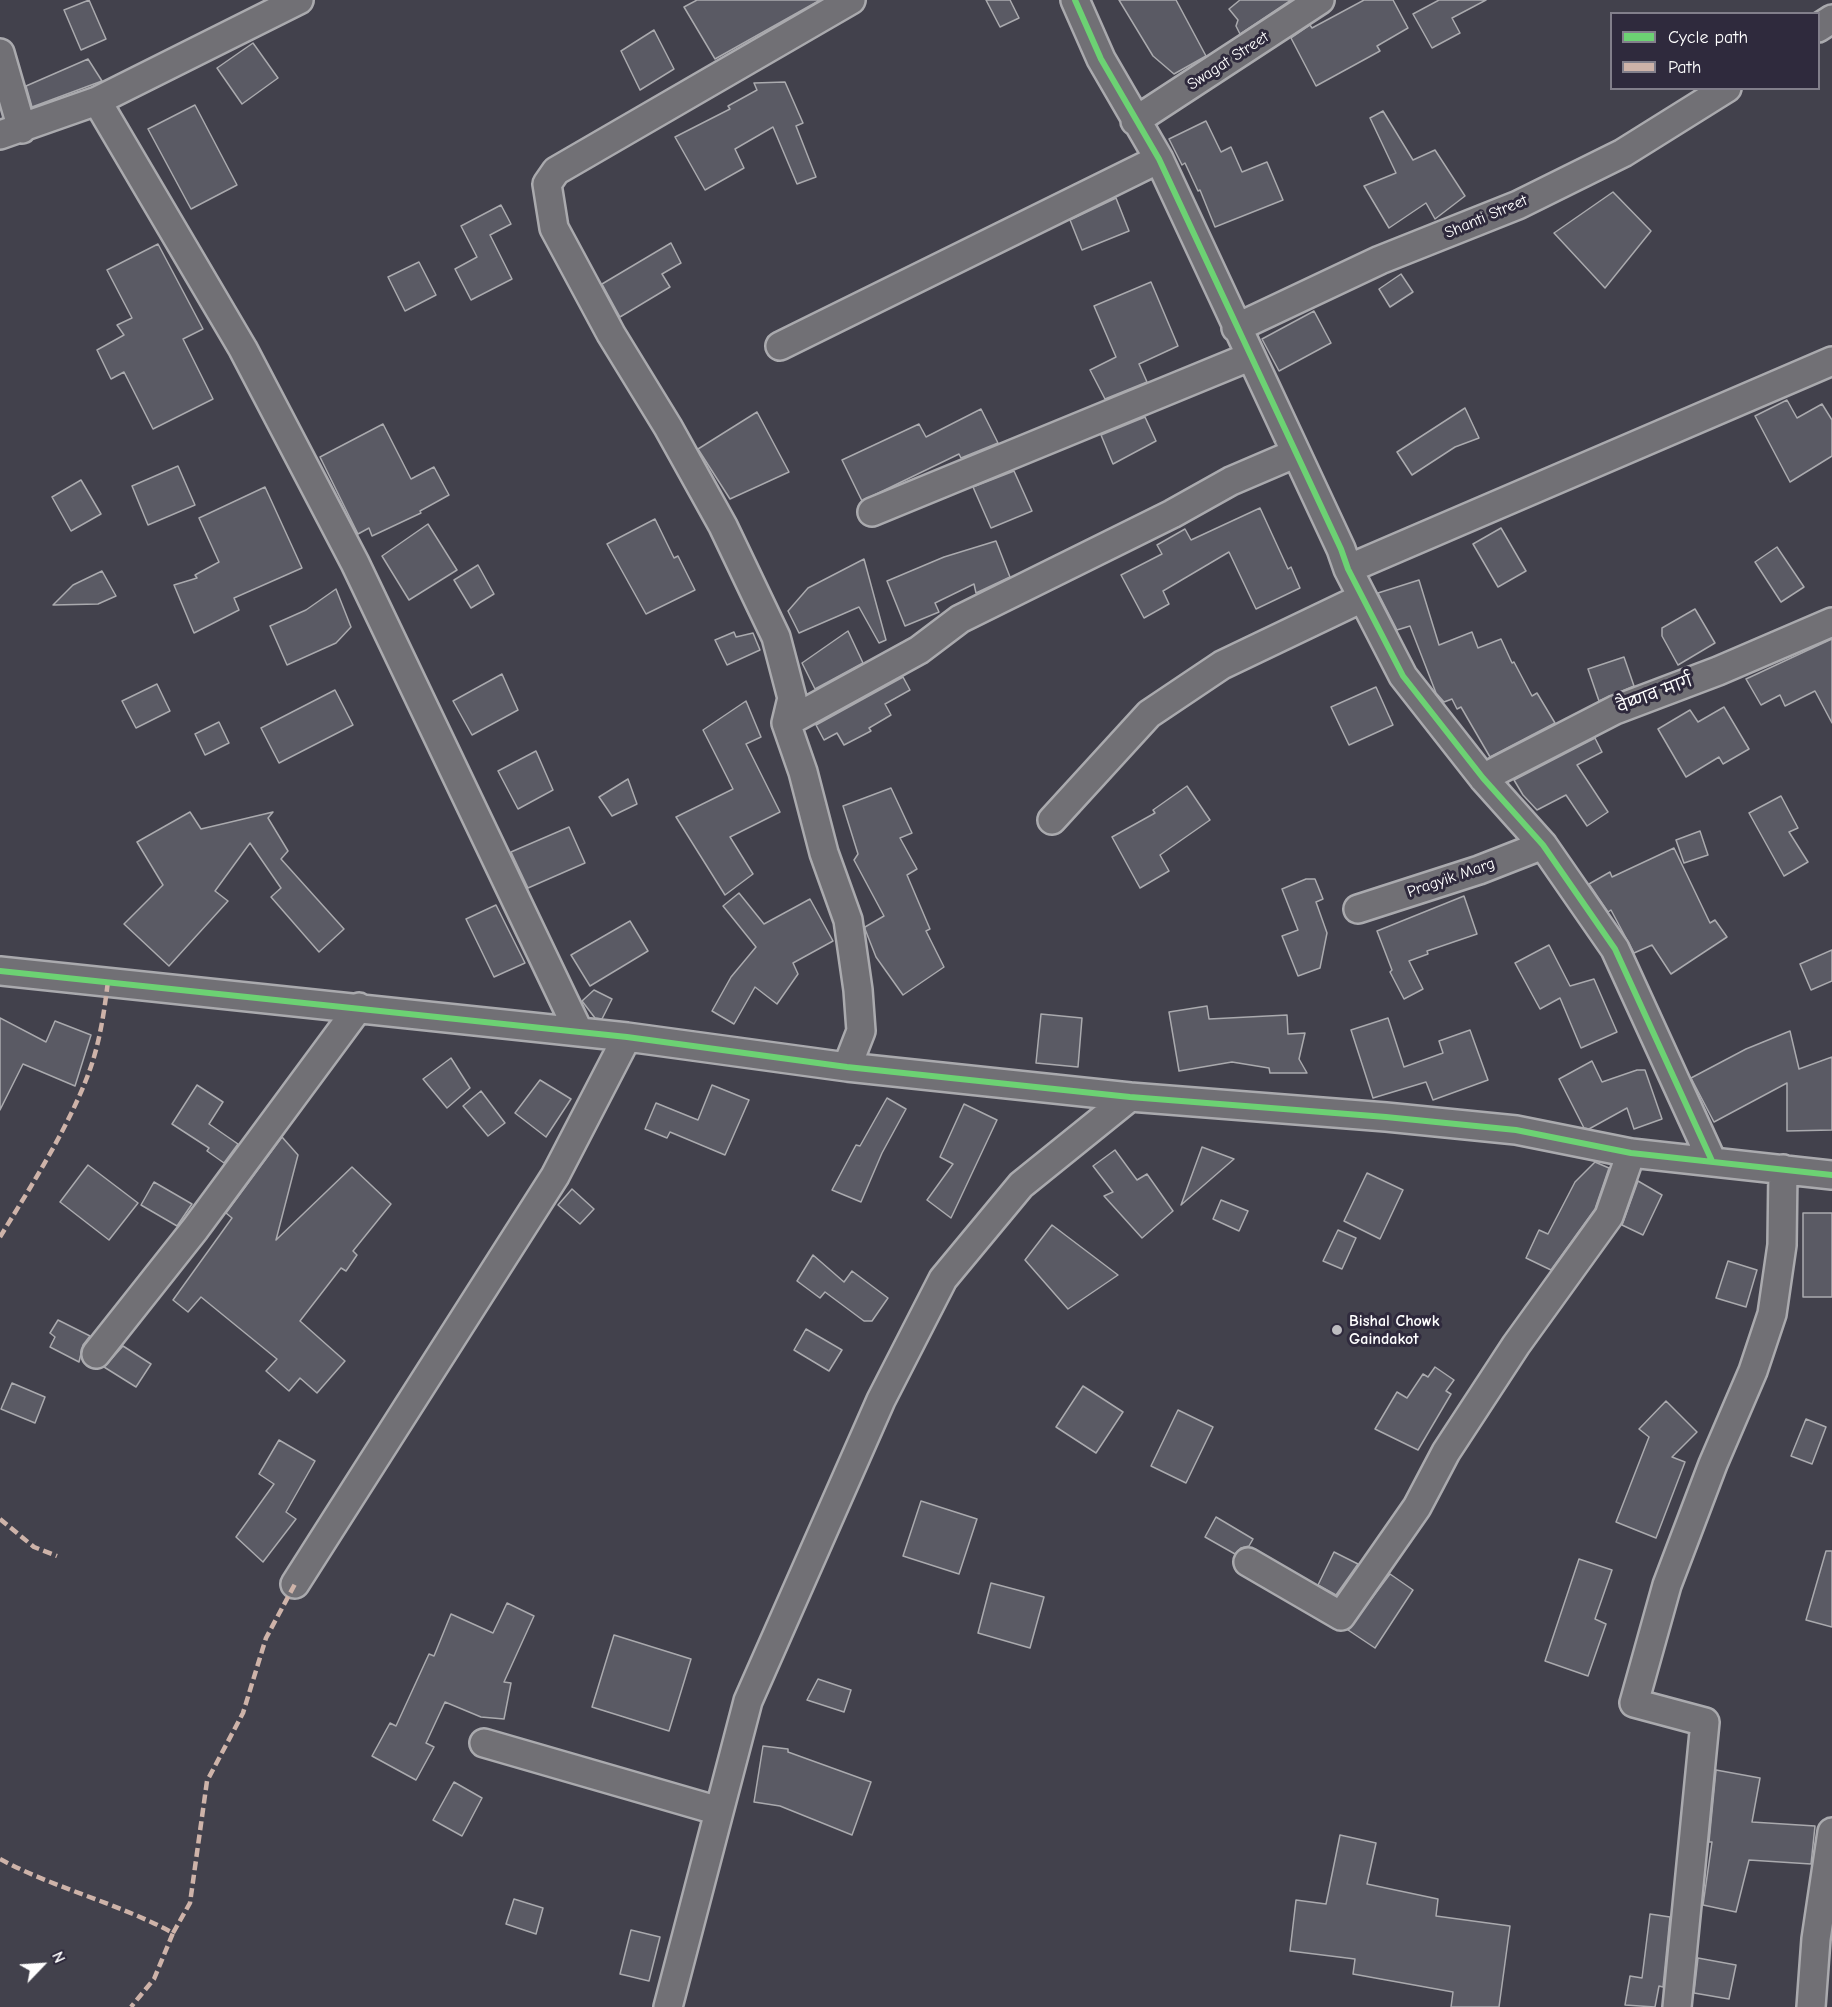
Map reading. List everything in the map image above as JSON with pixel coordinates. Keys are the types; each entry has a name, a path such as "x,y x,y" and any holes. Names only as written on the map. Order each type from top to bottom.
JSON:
{"street":[{"path":"0,53 11,132 98,101 299,0"},
{"path":"847,1067 861,1031 848,920 786,723 792,698 776,637 756,591 669,427 611,334 554,228 547,184 556,171 851,0"},
{"path":"1075,0 1101,59 1159,159 1294,454 1341,549 1348,569 1402,675 1482,778 1543,845 1616,949 1712,1161"},
{"name":"Swagat Street","path":"1135,121 1320,0"},
{"name":"Shanti Street","path":"1236,328 1380,260 1518,205 1623,153 1724,90"},
{"path":"98,101 243,350 355,563 579,1032"},
{"path":"780,346 1159,159"},
{"path":"872,512 1250,357"},
{"path":"1348,569 1832,361"},
{"path":"786,723 919,650 960,619 1172,514 1231,481 1294,454"},
{"path":"1052,820 1149,714 1222,664 1362,598"},
{"name":"वैष्णव मार्ग","path":"1482,778 1615,710 1718,671 1832,622"},
{"name":"Pragyik Marg","path":"1358,909 1479,870 1543,845"},
{"path":"0,971 359,1007 419,1016 627,1037 847,1067 1130,1097 1386,1117 1516,1130 1631,1153 1832,1175"},
{"path":"96,1354 195,1228 359,1007"},
{"path":"295,1584 555,1176 627,1037"},
{"path":"668,2007 748,1701 880,1400 943,1279 1021,1185 1130,1097"},
{"path":"1248,1562 1341,1616 1417,1507 1446,1452 1516,1345 1609,1216 1631,1153"},
{"path":"1677,2007 1705,1722 1634,1703 1667,1585 1713,1464 1753,1371 1772,1314 1782,1245 1783,1169"},
{"path":"484,1743 719,1811"},
{"path":"1811,2007 1816,1939 1832,1832"}],"building":[{"path":"89,0 106,39 81,50 64,10"},
{"path":"697,0 820,0 715,59 684,7"},
{"path":"986,0 1010,0 1019,18 1000,27"},
{"path":"1119,0 1176,0 1206,56 1174,74 1153,56"},
{"path":"1240,0 1291,0 1240,34 1236,26 1238,20 1229,9"},
{"path":"1364,0 1393,0 1408,28 1377,46 1380,51 1316,86 1291,38 1310,25 1312,28"},
{"path":"1439,0 1486,0 1452,18 1460,33 1432,48 1413,14"},
{"path":"654,30 674,69 640,90 621,51"},
{"path":"253,43 278,78 242,104 217,68"},
{"path":"88,59 102,81 32,107 26,86"},
{"path":"785,82 803,123 796,126 816,177 797,184 773,127 735,149 744,168 705,190 675,137 730,109 728,106 757,90 754,83"},
{"path":"195,105 237,185 191,209 148,129"},
{"path":"1383,111 1413,160 1435,150 1465,196 1435,219 1426,203 1389,228 1364,186 1396,173 1370,118"},
{"path":"1206,121 1221,152 1231,147 1242,172 1267,162 1283,200 1215,227 1200,190 1198,191 1185,163 1182,165 1169,139"},
{"path":"1613,192 1651,231 1605,288 1554,233"},
{"path":"1116,198 1129,231 1082,250 1070,220"},
{"path":"501,205 511,224 490,235 512,279 471,300 455,269 477,257 461,226"},
{"path":"671,243 681,263 662,274 670,287 620,317 602,284"},
{"path":"158,244 203,329 183,339 213,399 153,429 124,372 111,379 97,350 124,335 117,325 132,318 107,270"},
{"path":"419,262 436,295 405,311 388,277"},
{"path":"1401,274 1413,292 1390,307 1379,289"},
{"path":"1151,282 1178,346 1139,364 1147,382 1105,399 1090,370 1116,357 1094,306"},
{"path":"1314,311 1331,343 1279,371 1262,339"},
{"path":"1787,400 1797,418 1822,404 1832,420 1832,456 1790,482 1755,416"},
{"path":"1465,408 1479,438 1455,447 1412,475 1397,452"},
{"path":"981,409 998,443 961,458 959,454 862,501 842,460 919,424 926,437"},
{"path":"757,412 789,472 730,499 698,449"},
{"path":"1145,417 1156,441 1113,464 1101,435"},
{"path":"383,424 411,479 434,467 449,495 420,511 421,513 372,536 369,528 358,534 320,457"},
{"path":"178,466 195,505 148,525 132,486"},
{"path":"1014,471 1032,511 991,528 973,487"},
{"path":"81,480 101,514 71,531 52,497"},
{"path":"265,487 302,568 234,598 239,610 194,633 174,585 197,578 195,575 219,562 199,518"},
{"path":"1260,508 1288,569 1291,567 1300,588 1256,609 1229,552 1163,591 1169,604 1144,618 1121,575 1162,554 1157,545 1185,529 1191,540"},
{"path":"655,519 674,558 678,556 695,590 646,614 607,544"},
{"path":"428,524 457,570 409,600 382,556"},
{"path":"1501,528 1526,571 1498,587 1473,544"},
{"path":"996,541 1010,577 976,593 974,584 935,603 939,612 905,626 887,581 944,557"},
{"path":"1777,547 1804,587 1781,602 1755,562"},
{"path":"864,559 886,640 879,643 859,607 799,633 788,611 808,588"},
{"path":"478,565 494,594 471,608 454,580"},
{"path":"102,571 116,596 98,604 53,605 73,585"},
{"path":"1419,580 1439,645 1472,632 1478,648 1501,639 1512,663 1514,662 1532,696 1537,693 1555,723 1490,757 1461,707 1457,709 1452,699 1444,702 1436,693 1410,626 1397,630 1378,593"},
{"path":"336,589 351,627 336,643 287,665 270,626 306,610"},
{"path":"1695,609 1715,643 1678,665 1662,636 1662,628"},
{"path":"848,631 863,663 815,689 802,663"},
{"path":"734,632 736,637 753,633 760,650 727,665 715,640"},
{"path":"1832,639 1832,723 1815,691 1785,706 1780,695 1761,705 1746,679"},
{"path":"1624,657 1634,686 1599,701 1588,669"},
{"path":"502,674 518,710 472,735 453,701"},
{"path":"903,677 910,690 885,704 891,715 869,728 871,731 844,745 837,733 824,740 816,725"},
{"path":"157,684 170,711 136,728 122,701"},
{"path":"1376,687 1393,725 1349,745 1331,707"},
{"path":"335,690 353,725 279,763 261,728"},
{"path":"746,701 761,737 746,744 780,812 730,837 753,874 725,895 676,817 733,789 703,730"},
{"path":"1724,707 1749,749 1723,764 1719,757 1686,777 1658,729 1690,710 1698,722"},
{"path":"219,722 229,743 205,755 195,734"},
{"path":"1595,738 1602,752 1577,765 1608,812 1587,826 1566,795 1537,810 1523,795 1514,780"},
{"path":"536,751 553,790 518,809 498,771"},
{"path":"628,779 637,804 612,816 599,797"},
{"path":"1187,786 1210,820 1160,855 1169,871 1140,888 1112,837 1155,813 1153,810"},
{"path":"891,788 912,833 900,838 917,869 907,875 930,929 926,931 944,967 903,995 876,957 865,929 884,916 854,860 858,854 843,806"},
{"path":"1781,796 1798,828 1789,832 1808,862 1784,876 1749,813"},
{"path":"190,812 201,829 273,812 268,818 288,851 281,859 344,929 319,952 271,897 281,888 250,843 215,891 228,901 169,966 124,924 163,885 137,842"},
{"path":"569,827 585,863 528,888 511,852"},
{"path":"1700,831 1708,855 1684,863 1676,840"},
{"path":"1674,848 1710,923 1715,920 1727,937 1671,974 1652,945 1634,953 1611,910 1608,912 1589,884 1610,872 1612,877"},
{"path":"1306,879 1315,879 1323,899 1316,902 1327,933 1320,968 1298,976 1282,936 1298,930 1282,889"},
{"path":"739,893 764,924 810,899 833,941 793,963 798,974 777,1004 755,987 734,1024 712,1011 731,977 756,947 723,906"},
{"path":"1464,896 1477,934 1427,951 1428,954 1409,961 1423,989 1404,999 1390,972 1392,970 1377,931"},
{"path":"496,905 525,963 494,977 466,919"},
{"path":"630,921 648,951 590,986 571,955"},
{"path":"1549,945 1570,986 1594,979 1617,1032 1581,1048 1560,998 1540,1009 1515,963"},
{"path":"1832,950 1832,981 1811,990 1800,964"},
{"path":"594,990 612,999 602,1019 595,1018 582,1001"},
{"path":"1207,1006 1209,1019 1287,1015 1288,1034 1305,1033 1299,1059 1307,1073 1270,1073 1269,1068 1232,1062 1179,1071 1169,1012"},
{"path":"1041,1014 1082,1018 1078,1067 1036,1063"},
{"path":"0,1018 46,1042 55,1021 91,1035 75,1086 23,1064 0,1110"},
{"path":"1388,1018 1404,1067 1443,1053 1439,1041 1470,1030 1488,1080 1433,1100 1426,1082 1373,1098 1351,1030"},
{"path":"1790,1031 1799,1069 1832,1057 1832,1130 1787,1131 1787,1083 1714,1122 1691,1078 1746,1049"},
{"path":"451,1058 470,1088 447,1108 423,1079"},
{"path":"1592,1061 1602,1082 1637,1070 1645,1070 1662,1119 1634,1129 1627,1108 1589,1129 1584,1128 1559,1079"},
{"path":"540,1080 571,1099 546,1137 515,1113"},
{"path":"197,1085 223,1102 209,1124 238,1144 224,1163 207,1151 209,1148 172,1124"},
{"path":"712,1085 749,1100 725,1155 670,1132 667,1138 645,1129 656,1103 698,1120"},
{"path":"481,1091 505,1123 488,1136 463,1106"},
{"path":"887,1098 906,1109 882,1153 861,1202 832,1190 856,1145 860,1146"},
{"path":"964,1104 997,1120 951,1218 927,1200 953,1164 940,1157"},
{"path":"282,1137 298,1155 276,1240 352,1167 391,1204 353,1251 357,1255 346,1271 341,1268 300,1321 345,1361 317,1393 300,1378 289,1391 266,1371 277,1359 201,1297 188,1312 173,1300 232,1218 226,1213"},
{"path":"1202,1147 1234,1159 1181,1205"},
{"path":"1115,1150 1137,1180 1147,1174 1173,1211 1142,1238 1104,1196 1113,1192 1093,1166"},
{"path":"1595,1162 1609,1168 1595,1209 1551,1270 1526,1258 1539,1230 1548,1234 1575,1182"},
{"path":"88,1165 138,1203 109,1240 60,1202"},
{"path":"1367,1173 1403,1190 1380,1239 1344,1221"},
{"path":"1638,1181 1662,1195 1643,1235 1622,1225"},
{"path":"154,1182 192,1204 177,1226 141,1205"},
{"path":"572,1189 594,1209 580,1224 558,1205"},
{"path":"1221,1200 1248,1211 1239,1231 1213,1219"},
{"path":"1803,1213 1832,1213 1832,1297 1803,1297"},
{"path":"1052,1225 1118,1275 1068,1309 1025,1260"},
{"path":"1338,1230 1356,1238 1342,1269 1323,1261"},
{"path":"813,1255 844,1282 852,1271 888,1298 872,1321 864,1321 825,1292 820,1298 797,1281"},
{"path":"1728,1261 1757,1270 1746,1307 1716,1298"},
{"path":"58,1320 90,1336 83,1345 79,1362 50,1347 55,1337 50,1333"},
{"path":"806,1329 842,1350 829,1371 794,1350"},
{"path":"123,1346 151,1364 136,1387 104,1367"},
{"path":"1435,1367 1454,1380 1446,1391 1451,1394 1418,1450 1375,1429 1397,1392 1407,1398 1423,1374 1428,1377"},
{"path":"12,1383 45,1397 35,1423 1,1409"},
{"path":"1083,1386 1123,1412 1096,1453 1056,1427"},
{"path":"1666,1401 1697,1432 1672,1457 1685,1462 1656,1538 1616,1522 1649,1437 1639,1429"},
{"path":"1178,1410 1213,1427 1186,1483 1151,1466"},
{"path":"1806,1419 1826,1427 1812,1464 1791,1456"},
{"path":"279,1440 315,1461 286,1512 296,1519 263,1562 236,1537 274,1484 259,1474"},
{"path":"921,1501 977,1519 959,1574 903,1556"},
{"path":"1216,1517 1253,1539 1249,1546 1241,1548 1235,1554 1205,1537"},
{"path":"1826,1551 1832,1551 1832,1627 1806,1620"},
{"path":"1334,1552 1358,1564 1336,1595 1318,1585"},
{"path":"1579,1559 1612,1570 1595,1619 1606,1624 1588,1676 1545,1661"},
{"path":"1390,1574 1413,1590 1375,1648 1348,1630"},
{"path":"991,1583 1044,1597 1030,1648 978,1633"},
{"path":"507,1603 534,1616 504,1682 511,1683 504,1719 481,1717 445,1702 426,1743 434,1747 416,1780 372,1756 390,1723 396,1726 429,1654 434,1656 451,1614 493,1633"},
{"path":"614,1635 691,1659 669,1731 592,1707"},
{"path":"818,1679 851,1690 844,1712 807,1700"},
{"path":"763,1746 788,1749 788,1752 871,1782 852,1835 780,1806 754,1802"},
{"path":"1716,1770 1760,1778 1752,1822 1815,1826 1811,1864 1749,1860 1736,1912 1703,1905 1712,1842 1709,1842"},
{"path":"454,1782 482,1798 462,1836 433,1820"},
{"path":"1340,1835 1376,1843 1367,1884 1438,1899 1436,1916 1510,1926 1499,2007 1451,2007 1453,1992 1353,1974 1355,1959 1290,1951 1296,1900 1326,1904"},
{"path":"514,1899 543,1908 536,1934 506,1924"},
{"path":"1650,1914 1670,1917 1663,1987 1659,1986 1655,2007 1625,2005 1630,1976 1642,1978"},
{"path":"631,1930 660,1937 649,1981 620,1974"},
{"path":"1698,1958 1736,1965 1729,1999 1694,1993"}],"marked path":[{"path":"0,1237 35,1180 78,1100 98,1043 108,981"},
{"path":"0,1519 34,1547 57,1556"},
{"path":"173,1933 190,1903 207,1781 243,1713 266,1638 295,1584"},
{"path":"0,1859 21,1870 131,1913 173,1933 154,1979 131,2007"}],"cycle path":[{"path":"1075,0 1101,59 1159,159 1341,549 1348,569 1403,676 1483,778 1543,845 1615,949 1712,1161"},
{"path":"0,971 627,1037 847,1067 1130,1097 1386,1117 1516,1130 1631,1153 1832,1175"}],"place":[{"name":"Bishal Chowk Gaindakot","path":"1337,1330"}]}
